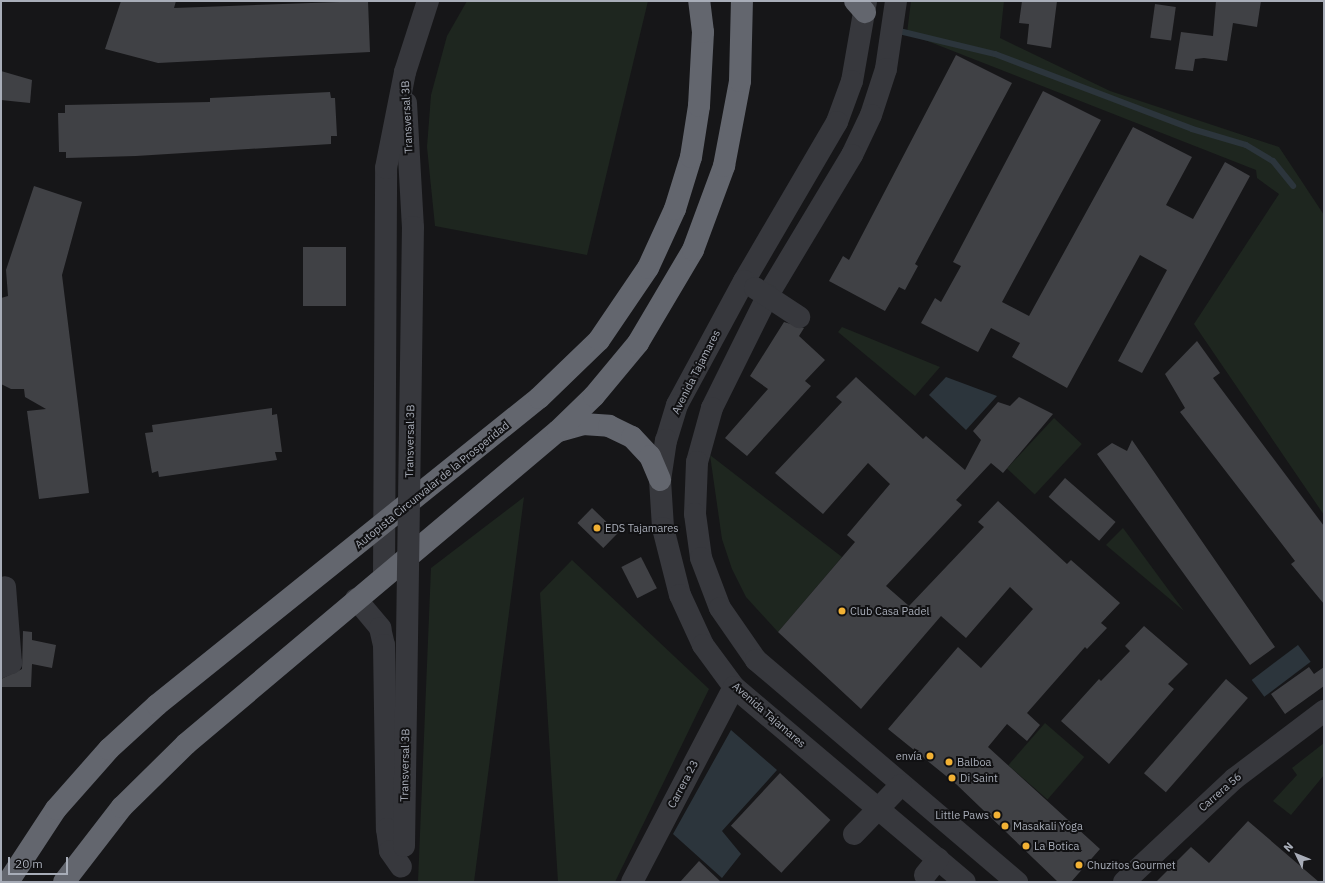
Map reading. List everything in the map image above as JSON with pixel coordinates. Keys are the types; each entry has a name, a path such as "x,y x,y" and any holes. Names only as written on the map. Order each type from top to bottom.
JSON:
{"highway":[{"name":"Autopista Circunvalar de la Prosperidad","path":"8,882 56,808 109,749 157,705 384,525 576,364 599,340 648,268 675,209 690,157 699,106 703,32 700,1"},
{"path":"64,882 122,807 186,744 356,599 558,431 594,396 638,343 693,250 724,166 735,116 742,53 742,1"},
{"path":"558,431 583,424 609,426 632,437 650,456 660,480"}],"street":[{"name":"Transversal 3B","path":"384,576 386,168 405,72 428,1"},
{"path":"896,1 894,29 886,69 864,128 768,295 712,408 697,462 695,514 701,558 720,608 756,660 901,785 1017,882"},
{"path":"862,4 894,29"},
{"name":"Avenida Tajamares","path":"862,4 852,81 837,122 744,281 677,405 666,440 660,480 663,528 676,585 703,645 734,687 878,808 931,867 965,882"},
{"name":"Transversal 3B","path":"400,875 404,846 413,227 405,72"},
{"path":"744,281 768,295 799,317"},
{"path":"5,587 6,665"},
{"path":"356,599 380,628 384,645 387,829 390,851 400,875"},
{"name":"Carrera 23","path":"632,882 734,687"},
{"name":"Carrera 56","path":"1124,882 1234,779 1324,711"},
{"path":"854,834 901,785"}],"shaded area":[{"path":"467,1 648,1 587,255 435,226 427,147 431,95 447,36"},
{"path":"911,1 1004,1 1000,38 1110,91 1279,147 1324,215 1324,515 1194,324 1279,194 1257,178 1256,170 907,33"},
{"path":"842,327 940,367 915,396 838,332"},
{"path":"946,377 997,396 966,430 929,395"},
{"path":"1054,418 1082,444 1035,494 1007,468"},
{"path":"710,455 842,557 778,632 746,597 732,569 722,539"},
{"path":"524,497 474,882 418,882 431,568"},
{"path":"1123,528 1184,611 1106,545"},
{"path":"572,560 709,689 615,882 558,882 540,593"},
{"path":"1298,645 1311,662 1264,697 1252,680"},
{"path":"1045,723 1084,757 1048,799 1008,765"},
{"path":"731,730 777,770 722,831 741,854 722,878 673,834"},
{"path":"1324,743 1324,775 1291,815 1273,801 1297,775 1292,768"}],"building":[{"path":"121,1 176,1 174,8 368,1 370,52 158,63 105,49"},
{"path":"1022,1 1057,1 1051,48 1027,44 1029,24 1019,23"},
{"path":"1216,1 1261,1 1257,27 1233,23 1227,61 1204,58 1195,59 1193,71 1175,69 1181,32 1213,36"},
{"path":"1155,4 1176,7 1171,41 1150,38"},
{"path":"956,55 1012,83 915,264 918,266 905,290 899,287 885,311 829,281 843,256 849,260"},
{"path":"1,71 32,80 30,103 1,100"},
{"path":"1043,91 1101,120 1002,302 1029,316 1133,127 1192,157 1166,205 1193,219 1225,162 1250,176 1142,373 1118,361 1167,270 1140,255 1067,388 1012,357 1020,343 991,328 978,352 921,323 935,298 941,302 961,266 953,262"},
{"path":"330,92 331,98 335,98 337,136 331,136 331,144 136,156 66,158 66,152 59,152 58,113 65,113 65,105 210,102 210,98"},
{"path":"34,186 82,202 62,275 89,493 39,499 27,411 46,409 25,397 24,389 11,389 1,384 1,298 8,296 6,270"},
{"path":"303,247 346,247 346,306 303,306"},
{"path":"784,322 804,328 799,336 825,360 805,381 811,386 747,456 725,438 768,389 750,376"},
{"path":"1197,341 1220,373 1213,378 1324,526 1324,604 1291,564 1295,561 1180,412 1185,408 1165,374"},
{"path":"856,377 923,439 926,436 965,470 981,440 973,431 998,402 1010,406 1019,397 1053,414 1003,473 991,463 956,500 962,505 886,586 909,606 984,527 978,522 998,501 1067,564 1071,560 1120,603 1101,623 1107,628 1087,649 1085,647 1027,713 1040,725 1027,741 1007,724 988,747 1100,849 1071,882 1058,882 956,784 888,729 958,647 981,668 1033,609 1010,587 966,638 941,616 861,709 778,632 855,542 847,535 890,484 868,463 823,514 775,473 842,402 836,397"},
{"path":"272,408 272,415 277,414 282,452 275,452 277,460 159,477 158,471 152,473 145,433 153,432 152,425"},
{"path":"1132,440 1275,647 1250,665 1097,454 1112,443 1127,451"},
{"path":"1065,478 1116,522 1099,541 1049,497"},
{"name":"EDS Tajamares","path":"592,508 618,533 603,548 577,523"},
{"name":"EDS Tajamares","path":"641,557 657,588 637,598 621,567"},
{"path":"1144,626 1188,664 1168,684 1174,689 1109,764 1061,721 1099,679 1101,681 1130,651 1125,646"},
{"path":"23,631 32,632 32,640 56,645 52,668 32,664 31,687 1,687 1,679 22,669"},
{"path":"1309,667 1314,674 1324,667 1324,686 1285,714 1271,694"},
{"path":"1226,679 1248,698 1166,792 1144,773"},
{"path":"780,773 830,820 781,873 731,826"},
{"path":"1248,821 1319,882 1156,882 1191,847 1209,863"},
{"path":"699,861 721,882 680,882"}],"waterway":[{"path":"895,30 995,54 1192,129 1246,145 1273,161 1293,186"}],"place":[{"name":"EDS Tajamares","path":"597,528"},
{"name":"Club Casa Padel","path":"842,611"},
{"name":"envía","path":"930,756"},
{"name":"Balboa","path":"949,762"},
{"name":"Di Saint","path":"952,778"},
{"name":"Little Paws","path":"997,815"},
{"name":"Masakali Yoga","path":"1005,826"},
{"name":"La Botica","path":"1026,846"},
{"name":"Chuzitos Gourmet","path":"1079,865"}]}
